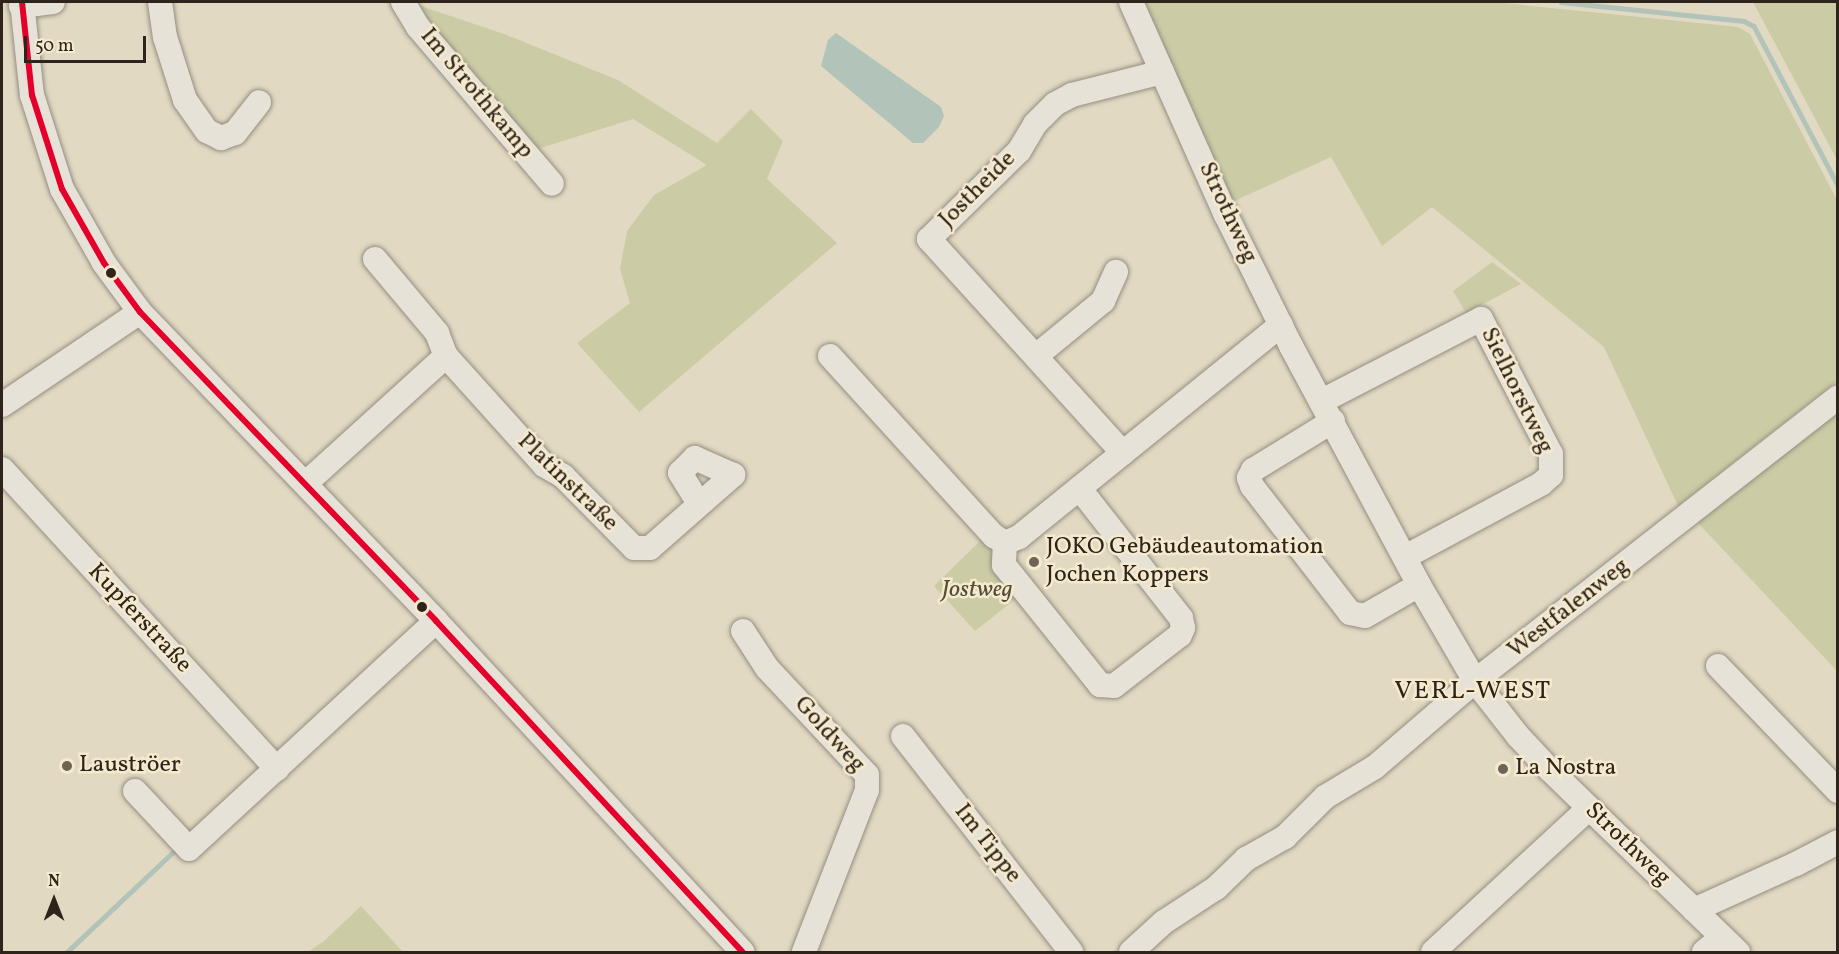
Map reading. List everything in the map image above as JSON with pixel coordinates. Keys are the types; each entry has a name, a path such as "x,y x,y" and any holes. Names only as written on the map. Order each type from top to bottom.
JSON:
{"street":[{"path":"53,2 22,4 32,95 62,189 104,262 140,312 436,621 742,952"},
{"path":"160,2 165,37 185,100 207,131 221,138 235,133 259,102"},
{"name":"Im Strothkamp","path":"403,2 418,27 552,184"},
{"name":"Strothweg","path":"1131,2 1226,215 1281,325 1419,585 1475,681 1518,736 1694,910 1722,947"},
{"name":"Jostheide","path":"1123,453 929,238 1019,151 1035,124 1055,105 1072,95 1162,72"},
{"name":"Platinstraße","path":"375,259 437,333 446,356 544,465 563,476 634,548 650,548 699,504"},
{"path":"1036,356 1103,301 1116,272"},
{"path":"2,405 140,312"},
{"name":"Sielhorstweg","path":"1328,411 1481,319 1551,454 1551,475 1541,484 1405,557"},
{"path":"1005,543 1019,537 1281,325"},
{"path":"306,483 446,356"},
{"path":"830,356 994,536 1005,543"},
{"name":"Westfalenweg","path":"1131,952 1164,922 1216,888 1246,859 1285,837 1325,797 1375,767 1475,681 1838,397"},
{"path":"1328,411 1253,470 1249,478 1252,486 1350,613 1365,616 1419,585"},
{"name":"Kupferstraße","path":"2,469 277,769"},
{"path":"1005,543 1004,565 1100,685 1114,686 1180,635 1183,628 1181,618 1079,488"},
{"path":"135,791 189,849 436,621"},
{"name":"Goldweg","path":"742,631 767,668 867,775 867,790 804,952"},
{"path":"1718,666 1838,791"},
{"name":"Im Tippe","path":"903,736 1071,952"},
{"path":"1433,952 1589,808"},
{"path":"1694,910 1796,864 1838,842"}],"green space":[{"path":"1147,2 1493,2 1738,27 1750,34 1837,200 1837,381 1678,506 1604,347 1432,207 1382,246 1331,157 1230,203 1141,4"},
{"path":"1753,2 1837,2 1837,160"},
{"path":"412,3 507,35 618,80 717,143 751,109 783,141 767,179 837,243 639,412 577,343 630,303 620,269 627,231 654,195 707,165 633,119 531,151"},
{"path":"1492,262 1521,284 1466,313 1453,291"},
{"path":"1837,410 1837,671 1698,523"},
{"name":"Jostweg","path":"984,537 996,549 1018,597 975,631 934,586"},
{"path":"361,906 403,952 308,952 324,941"}],"shaded area":[{"path":"836,33 941,107 944,116 939,127 923,143 913,143 821,66 828,40"}],"waterway":[{"path":"1561,2 1744,21 1754,26 1838,185"},
{"path":"67,952 174,851"}],"transit line":[{"path":"22,2 32,95 62,189 104,263 140,312 436,621 742,952"}],"place":[{"name":"JOKO Gebäudeautomation Jochen Koppers","path":"1034,562"},
{"name":"Lauströer","path":"67,766"},
{"name":"La Nostra","path":"1503,769"}],"district":[{"name":"VERL-WEST","path":"1473,692"}]}
